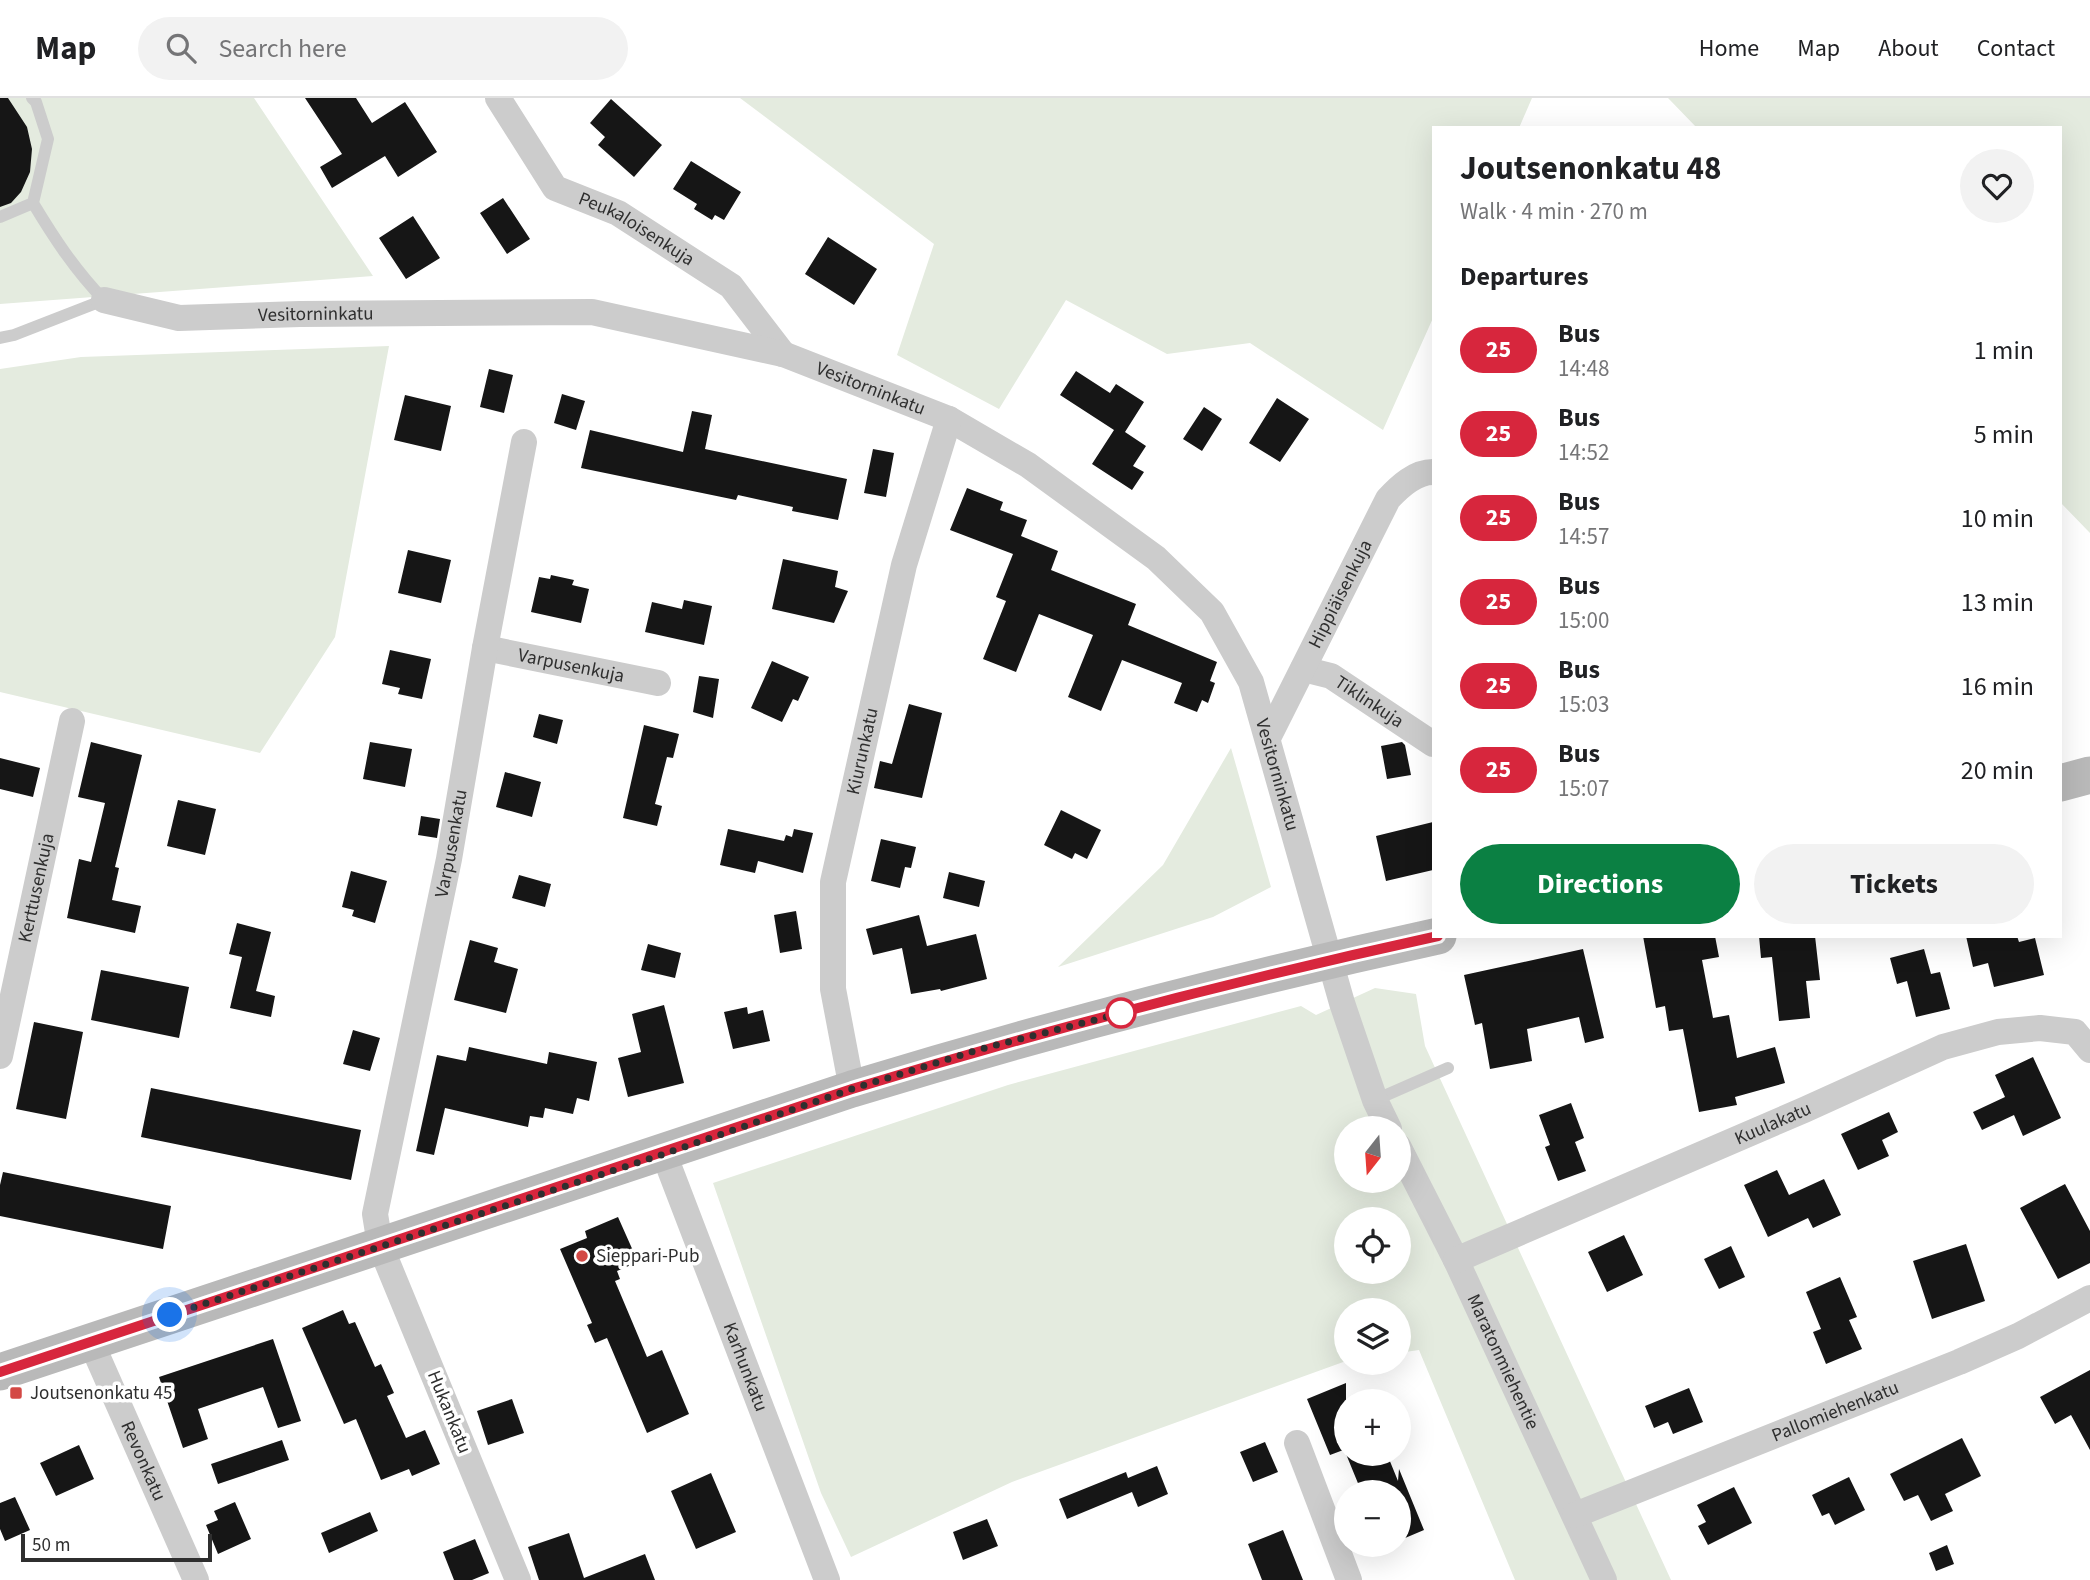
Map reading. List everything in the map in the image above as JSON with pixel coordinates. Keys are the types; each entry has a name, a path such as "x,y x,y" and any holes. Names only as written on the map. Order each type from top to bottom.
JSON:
{"main road":[{"path":"2062,782 2090,775"},
{"path":"0,1372 380,1245 664,1154 852,1089 981,1049 1329,960 1432,937"}],"street":[{"name":"Peukaloisenkuja","path":"498,98 555,188 618,213 731,286 783,354"},
{"name":"Vesitorninkatu","path":"104,300 179,318 300,314 592,312 783,354 949,419 1028,465 1156,558 1212,612 1251,682 1329,960"},
{"name":"Kiurunkatu","path":"852,1089 833,989 833,882 904,565 949,419"},
{"name":"Varpusenkatu","path":"380,1245 374,1214 449,859 524,442"},
{"name":"Hippiäisenkuja","path":"1268,738 1388,499 1413,477 1432,472"},
{"name":"Varpusenkuja","path":"485,648 657,683"},
{"name":"Tiklinkuja","path":"1303,669 1331,676 1432,743"},
{"name":"Kerttusenkuja","path":"0,1056 72,720"},
{"path":"1329,960 1375,1100 1383,1116"},
{"name":"Kuulakatu","path":"1456,1260 1943,1047 1998,1032 2040,1028 2075,1032 2090,1050"},
{"name":"Karhunkatu","path":"664,1154 827,1580"},
{"name":"Maratonmiehentie","path":"1411,1172 1456,1260 1604,1580"},
{"name":"Hukankatu","path":"380,1245 518,1580"},
{"name":"Pallomiehenkatu","path":"1576,1515 1959,1362 2018,1336 2090,1298"},
{"name":"Revonkatu","path":"92,1342 196,1580"},
{"path":"1297,1443 1349,1580"}],"lane":[{"path":"0,338 104,300 59,246 33,203 48,139 36,102 32,98"},
{"path":"0,217 33,203"},
{"path":"1375,1100 1448,1068"}],"shaded area":[{"path":"0,98 254,98 373,276 0,304"},
{"path":"740,98 1532,98 1520,126 1432,126 1432,320 1383,430 1250,343 1167,354 1066,300 999,409 897,355 934,244"},
{"path":"1668,98 2090,98 2090,533 2062,504 2062,126 1695,126"},
{"path":"389,346 335,637 260,753 0,692 0,369 81,357"},
{"path":"1231,748 1271,887 1213,917 1058,967 1163,865"},
{"path":"1375,988 1416,994 1425,1046 1671,1580 1515,1580 1419,1350 1411,1351 1411,1298 1334,1298 1334,1365 1012,1482 851,1557 821,1493 713,1183 1008,1085 1301,1006 1316,1015"}],"building":[{"path":"0,98 8,98 27,127 32,149 30,172 21,192 11,203 0,207"},
{"path":"305,98 356,98 372,123 405,102 437,152 398,177 385,156 332,188 320,167 342,154"},
{"path":"611,99 662,145 634,177 598,145 605,137 590,123"},
{"path":"691,161 741,192 724,220 715,215 712,220 694,209 697,204 673,189"},
{"path":"503,198 530,239 507,254 480,213"},
{"path":"413,216 440,258 406,279 379,238"},
{"path":"828,237 877,269 854,305 805,274"},
{"path":"489,369 513,375 504,413 480,407"},
{"path":"1076,371 1110,393 1116,384 1144,402 1125,432 1146,446 1133,466 1144,472 1132,490 1092,464 1114,430 1060,395"},
{"path":"562,394 585,401 576,430 554,423"},
{"path":"405,395 451,406 441,451 394,440"},
{"path":"1277,398 1309,419 1280,462 1249,443"},
{"path":"1204,407 1222,419 1202,451 1183,439"},
{"path":"692,411 712,415 705,449 847,479 838,520 792,511 793,507 738,495 736,500 581,468 590,430 683,452"},
{"path":"873,449 894,453 886,497 864,493"},
{"path":"967,488 1003,502 1000,510 1027,520 1021,536 1058,551 1051,570 1136,604 1128,625 1217,662 1210,681 1215,683 1208,703 1202,700 1197,712 1174,703 1182,683 1122,660 1101,711 1068,697 1093,635 1039,614 1016,672 983,659 1006,601 996,597 1013,554 950,530"},
{"path":"408,550 451,560 441,603 398,593"},
{"path":"783,559 838,571 835,587 848,591 834,623 772,609"},
{"path":"551,575 574,580 572,585 589,589 581,623 531,612 539,577 550,579"},
{"path":"684,600 712,606 704,645 645,632 652,602 682,609"},
{"path":"390,650 431,659 422,699 398,694 400,688 382,684"},
{"path":"772,661 809,677 798,701 793,699 782,722 751,708"},
{"path":"699,676 719,679 713,718 693,712"},
{"path":"909,704 942,713 922,798 874,788 880,761 892,764"},
{"path":"539,714 563,720 557,744 533,737"},
{"path":"644,725 679,734 673,758 667,757 655,804 662,806 657,826 623,818"},
{"path":"91,742 142,755 115,867 119,868 112,900 141,906 135,933 67,918 79,859 91,862 105,803 78,797"},
{"path":"370,742 412,749 405,787 363,779"},
{"path":"1402,742 1405,745 1411,775 1387,779 1381,746"},
{"path":"0,758 40,768 33,797 0,789"},
{"path":"505,772 541,782 532,817 496,807"},
{"path":"178,800 216,809 205,855 167,846"},
{"path":"1061,810 1101,830 1087,859 1075,853 1072,859 1044,845"},
{"path":"421,816 440,819 437,838 418,835"},
{"path":"1432,822 1432,870 1386,881 1376,836"},
{"path":"728,829 784,841 786,835 792,837 794,829 813,833 803,873 758,861 755,873 720,865"},
{"path":"881,839 916,847 911,868 905,867 900,888 871,881"},
{"path":"351,871 387,881 375,923 352,916 354,910 342,907"},
{"path":"949,872 985,881 979,907 943,898"},
{"path":"519,875 551,884 545,907 512,898"},
{"path":"796,911 802,949 780,953 774,915"},
{"path":"919,915 927,946 976,934 987,979 941,991 911,994 902,948 873,955 866,929"},
{"path":"237,923 271,932 256,991 275,996 271,1017 230,1008 242,957 229,954"},
{"path":"1643,938 1715,938 1719,957 1702,960 1713,1018 1729,1015 1737,1058 1775,1047 1785,1083 1735,1097 1737,1105 1699,1112 1683,1029 1669,1031 1665,1006 1656,1008"},
{"path":"1759,938 1815,938 1820,980 1806,981 1810,1018 1779,1021 1772,957 1761,958"},
{"path":"1966,938 2018,938 2019,942 2035,938 2044,975 1994,987 1988,963 1973,967"},
{"path":"470,940 498,948 494,962 518,969 506,1013 454,1000"},
{"path":"648,944 681,953 675,978 641,970"},
{"path":"1583,949 1604,1038 1585,1043 1579,1017 1527,1029 1532,1061 1490,1069 1482,1023 1475,1025 1464,975"},
{"path":"1924,949 1931,974 1940,972 1950,1009 1916,1017 1907,981 1897,984 1890,958"},
{"path":"101,970 189,987 179,1038 91,1020"},
{"path":"664,1005 684,1083 628,1097 618,1058 641,1052 632,1014"},
{"path":"747,1007 748,1014 763,1010 770,1041 733,1049 724,1012"},
{"path":"34,1022 83,1032 66,1119 16,1109"},
{"path":"353,1030 380,1038 370,1071 343,1064"},
{"path":"469,1047 547,1064 549,1052 597,1062 589,1101 577,1098 573,1114 545,1108 543,1118 530,1116 528,1127 445,1108 434,1155 416,1151 437,1055 466,1061"},
{"path":"2033,1057 2061,1118 2023,1136 2014,1115 1982,1130 1973,1112 2005,1097 1995,1075"},
{"path":"151,1088 361,1130 351,1180 141,1137"},
{"path":"1571,1103 1584,1138 1575,1142 1586,1171 1558,1181 1545,1147 1550,1145 1539,1115"},
{"path":"1889,1112 1898,1132 1882,1140 1889,1156 1858,1170 1841,1134"},
{"path":"1777,1170 1789,1195 1824,1179 1841,1215 1813,1228 1808,1218 1768,1237 1744,1185"},
{"path":"3,1172 171,1206 163,1249 0,1216 0,1185"},
{"path":"2065,1184 2090,1231 2090,1263 2058,1279 2020,1208"},
{"path":"618,1217 638,1262 617,1271 620,1279 615,1281 647,1357 662,1350 689,1414 647,1433 607,1338 595,1343 587,1325 592,1323 560,1249 587,1238 585,1231"},
{"path":"1624,1235 1643,1275 1607,1292 1588,1252"},
{"path":"1966,1244 1985,1301 1932,1319 1913,1261"},
{"path":"1731,1246 1745,1277 1719,1289 1704,1259"},
{"path":"1840,1277 1857,1317 1849,1320 1862,1349 1826,1364 1813,1332 1821,1329 1806,1292"},
{"path":"343,1310 349,1324 355,1322 375,1367 381,1364 394,1393 387,1396 406,1438 425,1430 440,1464 412,1476 409,1469 381,1480 356,1419 344,1424 302,1328"},
{"path":"273,1339 301,1421 278,1428 263,1387 198,1409 208,1439 183,1448 159,1377"},
{"path":"2090,1370 2090,1450 2071,1415 2055,1424 2040,1397"},
{"path":"1346,1383 1346,1389 1334,1389 1334,1454 1330,1455 1307,1399"},
{"path":"1689,1388 1703,1422 1673,1434 1668,1422 1654,1428 1645,1406"},
{"path":"512,1399 524,1433 488,1445 477,1411"},
{"path":"1962,1438 1981,1476 1945,1494 1953,1511 1931,1521 1918,1495 1904,1501 1890,1474"},
{"path":"282,1440 289,1460 218,1484 211,1464"},
{"path":"1265,1442 1278,1472 1253,1482 1240,1452"},
{"path":"79,1445 94,1479 56,1496 40,1463"},
{"path":"1157,1466 1168,1494 1138,1507 1132,1492 1067,1519 1059,1499 1126,1472 1128,1478"},
{"path":"1351,1466 1392,1466 1398,1480 1357,1480"},
{"path":"711,1473 736,1532 696,1549 671,1491"},
{"path":"1849,1477 1865,1510 1835,1525 1829,1513 1822,1516 1812,1495"},
{"path":"1734,1487 1752,1523 1708,1545 1698,1526 1706,1522 1697,1505"},
{"path":"15,1497 30,1530 5,1541 0,1529 0,1503"},
{"path":"1411,1498 1424,1530 1411,1536"},
{"path":"235,1502 251,1539 218,1554 206,1525 218,1520 214,1511"},
{"path":"370,1512 378,1531 329,1553 321,1533"},
{"path":"987,1519 998,1546 963,1560 953,1532"},
{"path":"1283,1530 1303,1580 1262,1580 1248,1544"},
{"path":"569,1533 584,1578 645,1554 655,1580 539,1580 528,1547"},
{"path":"475,1539 489,1573 472,1580 454,1580 443,1552"},
{"path":"1947,1545 1954,1564 1936,1571 1929,1553"}],"bus line":[{"name":"25","path":"0,1372 380,1245 664,1154 852,1089 981,1049 1329,960 1432,937"}],"place":[{"name":"Sieppari-Pub","path":"582,1256"},
{"name":"Joutsenonkatu 45","path":"16,1393"}],"route":[{"path":"170,1315 664,1154 852,1089 981,1049 1130,1011 1121,1013"}]}
